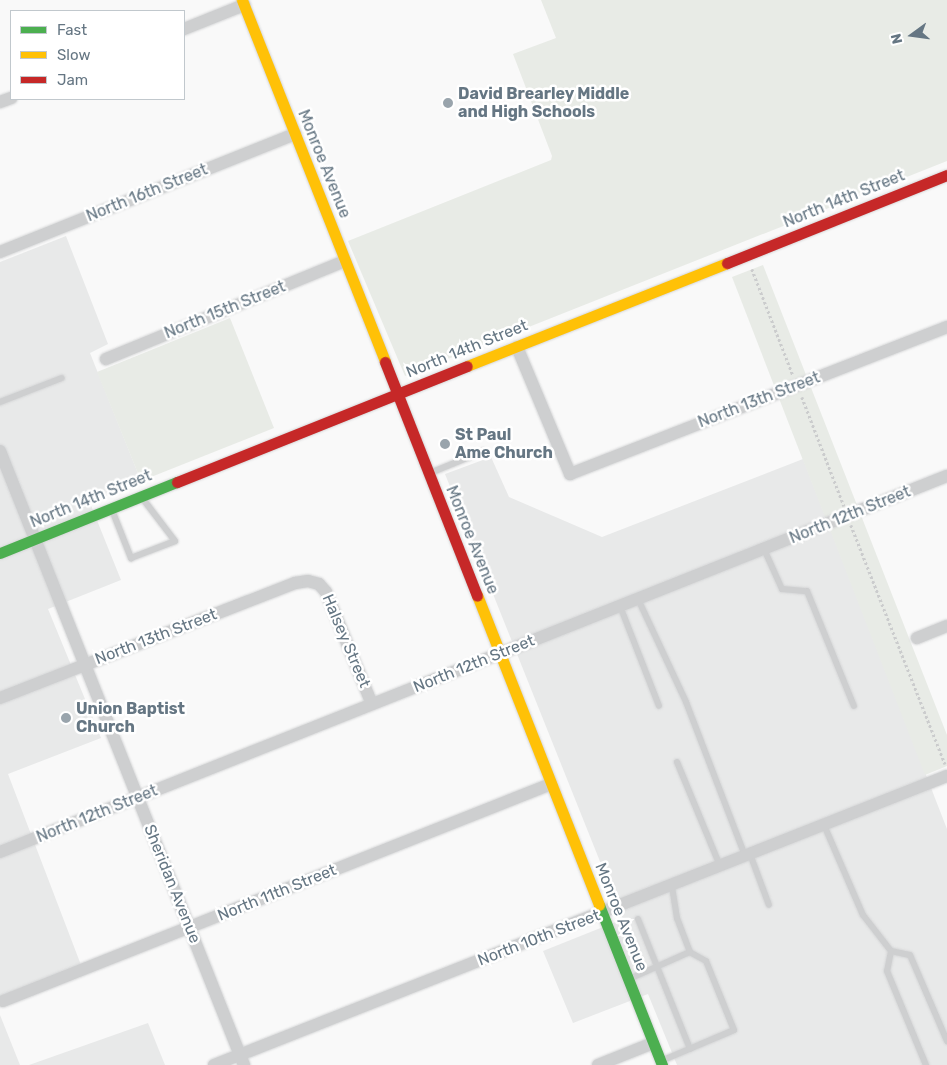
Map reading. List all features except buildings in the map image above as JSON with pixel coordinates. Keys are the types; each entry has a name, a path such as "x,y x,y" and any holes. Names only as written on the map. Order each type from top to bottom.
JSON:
{"street":[{"path":"185,29 243,3"},
{"name":"Monroe Avenue","path":"243,3 661,1063"},
{"name":"North 16th Street","path":"0,252 295,134"},
{"name":"North 14th Street","path":"0,553 947,175"},
{"name":"North 15th Street","path":"106,359 345,261"},
{"name":"North 13th Street","path":"517,347 570,474 947,327"},
{"name":"Sheridan Avenue","path":"0,451 242,1060"},
{"name":"North 12th Street","path":"0,852 947,476"},
{"name":"North 13th Street","path":"0,698 295,583 314,581"},
{"name":"Halsey Street","path":"314,581 326,592 372,704"},
{"path":"917,638 947,626"},
{"name":"North 10th Street","path":"214,1065 242,1060 602,913 947,776"},
{"name":"North 11th Street","path":"3,1001 551,784"},
{"path":"598,1065 653,1043"}],"lane":[{"path":"0,402 62,378"},
{"path":"429,474 484,451"},
{"path":"111,509 131,558 175,541 141,497"},
{"path":"764,549 782,589 807,591 854,706"},
{"path":"638,599 686,702 769,905"},
{"path":"620,606 659,706"},
{"path":"677,762 687,781 720,866"},
{"path":"824,825 863,914 891,951 910,955 947,1041"},
{"path":"661,1063 734,1030 706,961 690,952 676,918 672,885"},
{"path":"638,919 690,1049"},
{"path":"891,951 887,971 926,1065"},
{"path":"628,979 690,952"}],"shaded area":[{"path":"541,0 947,0 947,161 405,376 348,241 551,160 552,156 513,54 556,38"},
{"path":"66,236 108,344 90,353 141,481 90,503 121,580 48,609 101,738 8,774 81,965 0,998 0,262"},
{"path":"763,265 947,735 947,766 925,775 732,277"},
{"path":"230,318 274,428 141,481 97,372"},
{"path":"491,457 509,497 602,537 803,459 947,829 947,1065 677,1065 648,994 573,1023 543,951 623,919 445,474"},
{"path":"0,1015 20,1065 0,1065"},
{"path":"148,1023 165,1065 29,1065"}],"traffic: fast":[{"path":"0,553 177,482"},
{"path":"599,905 662,1065"}],"traffic: slow":[{"path":"242,0 385,362"},
{"path":"467,366 727,263"},
{"path":"477,595 599,905"}],"traffic: jam":[{"path":"727,263 947,175"},
{"path":"385,362 477,595"},
{"path":"177,482 467,366"}],"place":[{"name":"David Brearley Middle and High Schools","path":"448,103"},
{"name":"St Paul Ame Church","path":"445,444"},
{"name":"Union Baptist Church","path":"66,718"}]}
